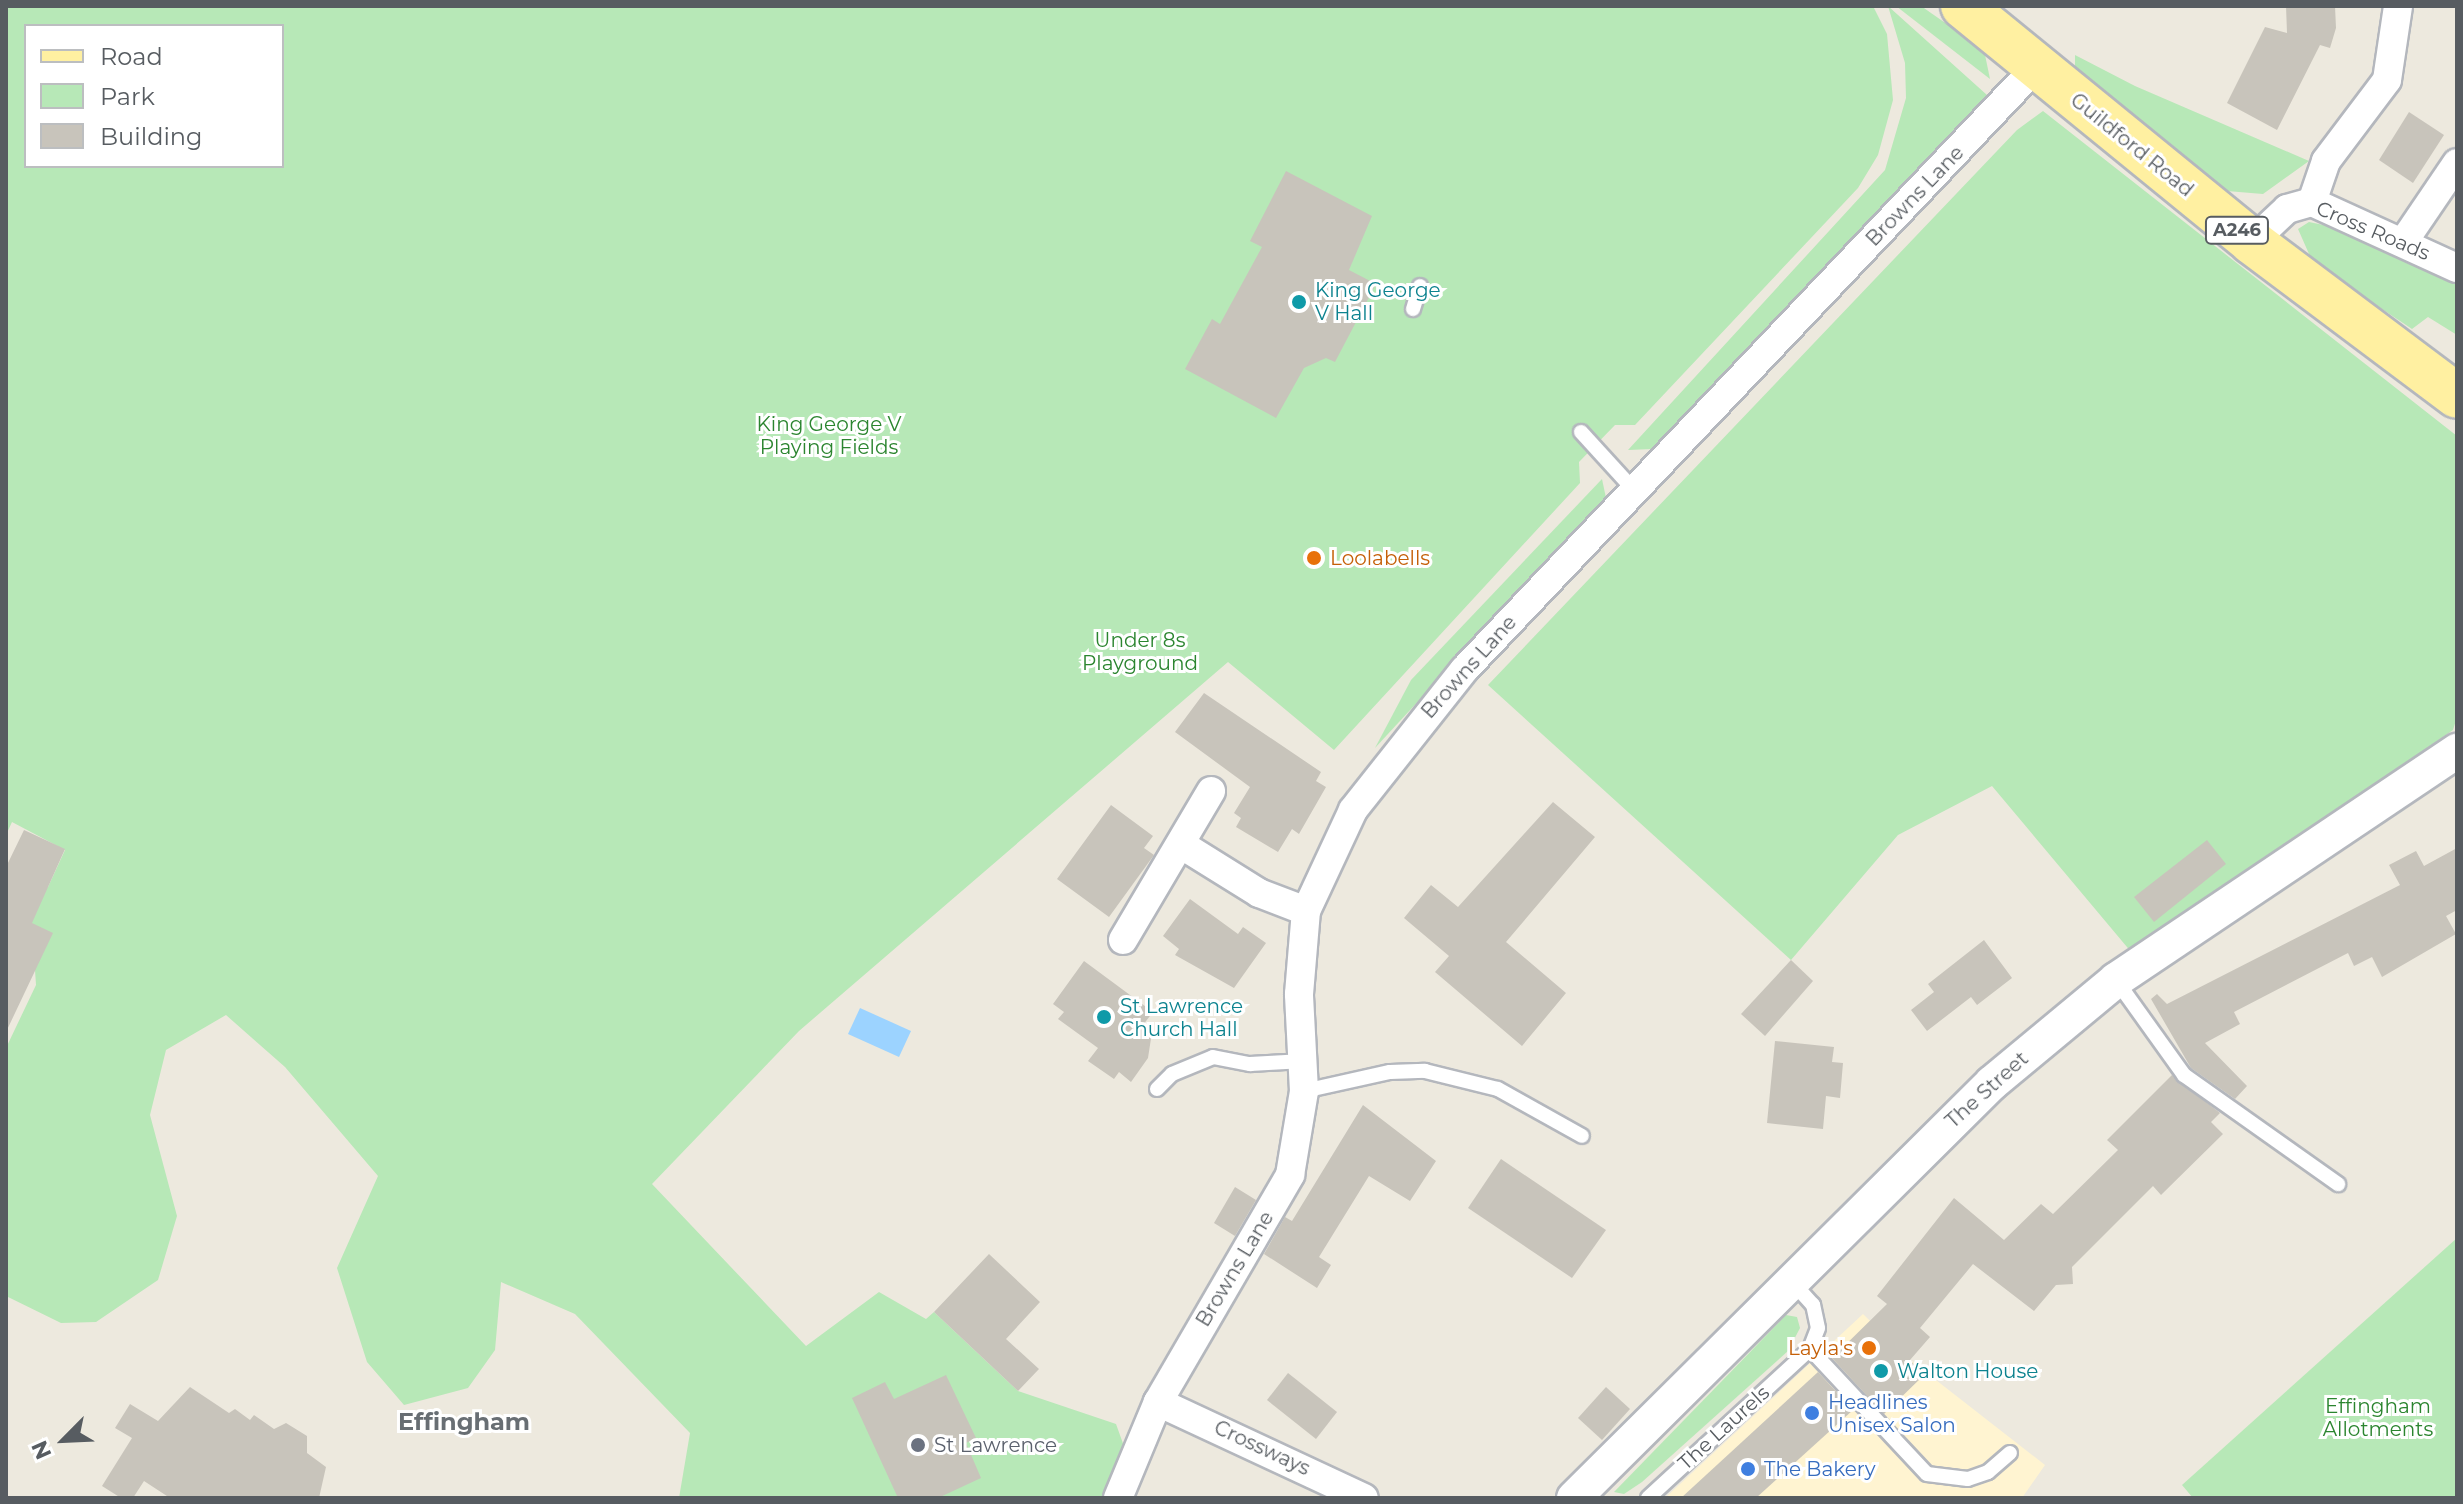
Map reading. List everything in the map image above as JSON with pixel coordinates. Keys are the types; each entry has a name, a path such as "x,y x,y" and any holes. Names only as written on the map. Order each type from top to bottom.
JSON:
{"main road":[{"name":"Guildford Road","path":"1963,6 2252,242 2457,396"}],"street":[{"path":"2312,202 2326,161 2387,80 2398,6"},
{"name":"Browns Lane","path":"1118,1498 1158,1402 1290,1175 1304,1091 1299,971 1306,911 1335,840 1377,776 1464,670 2036,67"},
{"path":"2404,241 2457,163"},
{"name":"Cross Roads","path":"2252,242 2287,209 2312,202 2404,241 2457,268"},
{"name":"The Street","path":"1579,1496 1789,1279 1992,1083 2116,980 2457,751"},
{"path":"1123,940 1182,845 1211,791"},
{"path":"1182,845 1259,893 1306,911"},
{"name":"Crossways","path":"1158,1402 1364,1498"}],"lane":[{"path":"1413,309 1420,286"},
{"path":"1581,432 1633,489"},
{"path":"2116,980 2184,1075 2338,1184"},
{"path":"1157,1089 1172,1074 1213,1057 1250,1064 1304,1061"},
{"path":"1304,1091 1390,1072 1425,1071 1498,1089 1582,1136"},
{"path":"1789,1279 1813,1305 1818,1328 1810,1349 1927,1474 1968,1479 1988,1472 2010,1453"},
{"name":"The Laurels","path":"1648,1498 1810,1349"}],"shaded area":[{"path":"1863,1314 1909,1359 2045,1465 2022,1498 1665,1498"}],"green space":[{"name":"King George V Playing Fields","path":"6,6 1873,6 1887,34 1893,100 1878,155 1858,188 1635,425 1615,425 1579,462 1580,483 1334,750 1228,662 799,1031 652,1184 806,1346 879,1292 926,1319 934,1312 1018,1391 1116,1424 1125,1449 1103,1498 679,1498 690,1433 575,1314 501,1282 495,1350 468,1388 404,1405 367,1362 337,1268 378,1176 285,1067 226,1015 166,1050 150,1115 177,1216 158,1280 96,1322 61,1323 6,1296 6,1048 36,985 35,970 6,911 48,887 65,850 12,822 6,835"},
{"path":"1888,6 1987,95 1652,449 1628,450 1885,170 1906,98 1905,63"},
{"path":"1896,6 1921,6 1984,50 1990,79"},
{"path":"2075,55 2135,86 2309,161 2263,194 2227,191 2075,71"},
{"path":"2043,111 2457,436 2457,717 2453,730 2132,953 1992,786 1898,835 1791,960 1488,685 2017,130"},
{"path":"2309,222 2348,230 2457,285 2457,335 2428,317 2412,329 2313,263 2298,229"},
{"path":"1602,479 1606,498 1375,748 1411,680"},
{"name":"Effingham Allotments","path":"2457,1238 2457,1498 2193,1498 2182,1485"},
{"path":"1786,1315 1797,1317 1800,1328 1788,1351 1642,1482 1624,1494 1614,1492"}],"water":[{"path":"860,1008 911,1031 899,1057 848,1034"}],"building":[{"path":"2286,6 2335,6 2336,28 2330,48 2320,45 2277,130 2227,103 2265,27 2287,33"},
{"path":"2409,112 2444,135 2413,183 2379,160"},
{"name":"King George V Hall","path":"1286,171 1372,216 1349,270 1376,284 1335,362 1326,358 1304,368 1276,418 1185,369 1212,319 1220,324 1262,247 1250,241"},
{"path":"1204,693 1321,772 1316,781 1326,787 1299,834 1292,829 1278,852 1236,827 1241,818 1234,813 1250,787 1175,732"},
{"path":"1553,802 1595,837 1506,942 1566,993 1522,1046 1435,972 1449,956 1404,918 1431,885 1458,907"},
{"path":"1111,805 1153,836 1144,848 1154,855 1109,917 1057,879"},
{"path":"24,830 65,849 32,923 53,933 6,1032 6,867"},
{"path":"2207,840 2226,864 2154,922 2134,897"},
{"path":"2457,848 2457,910 2446,916 2456,934 2382,977 2372,957 2354,966 2348,953 2234,1012 2240,1024 2205,1043 2247,1086 2235,1099 2191,1068 2151,999 2157,994 2167,1004 2400,885 2389,865 2416,851 2424,866"},
{"path":"1190,899 1238,934 1243,927 1266,943 1234,988 1175,955 1179,949 1163,936"},
{"path":"1984,940 2012,978 1977,1005 1971,997 1927,1031 1911,1010 1934,992 1928,984"},
{"path":"1791,960 1813,981 1765,1036 1741,1014"},
{"name":"St Lawrence Church Hall","path":"1084,961 1153,1012 1143,1025 1152,1032 1148,1058 1131,1082 1119,1072 1114,1079 1088,1061 1098,1048 1058,1019 1064,1012 1053,1004"},
{"path":"1775,1041 1834,1047 1832,1062 1843,1063 1840,1098 1826,1096 1823,1129 1767,1123"},
{"path":"2172,1075 2220,1113 2211,1122 2223,1134 2161,1195 2153,1186 2072,1267 2073,1284 2056,1285 2034,1311 1973,1264 1920,1328 1930,1337 1910,1360 1924,1375 1884,1414 1832,1358 1887,1304 1877,1296 1954,1198 2004,1240 2041,1204 2053,1214 2118,1150 2107,1140"},
{"path":"1363,1105 1436,1161 1410,1201 1369,1176 1319,1257 1331,1265 1317,1288 1264,1254 1285,1217 1292,1221"},
{"path":"1501,1159 1606,1230 1572,1278 1468,1208"},
{"path":"1235,1187 1256,1200 1235,1236 1214,1223"},
{"path":"989,1254 1040,1302 1006,1339 1039,1369 1018,1391 934,1312"},
{"path":"1818,1372 1853,1410 1756,1498 1681,1498"},
{"path":"1288,1373 1337,1412 1316,1439 1267,1400"},
{"name":"St Lawrence","path":"946,1375 976,1438 966,1443 981,1478 938,1498 898,1498 852,1398 885,1382 894,1399"},
{"path":"190,1387 229,1413 235,1409 250,1420 254,1415 274,1429 286,1423 307,1436 307,1453 326,1467 319,1498 170,1498 144,1481 133,1498 121,1498 102,1486 132,1438 115,1428 130,1404 158,1421"},
{"path":"1606,1387 1630,1409 1602,1440 1578,1418"}],"place":[{"name":"King George V Hall","path":"1299,302"},
{"name":"Loolabells","path":"1314,558"},
{"name":"St Lawrence Church Hall","path":"1104,1017"},
{"name":"Layla's","path":"1869,1348"},
{"name":"Walton House","path":"1881,1371"},
{"name":"Headlines Unisex Salon","path":"1812,1413"},
{"name":"St Lawrence","path":"918,1445"},
{"name":"The Bakery","path":"1748,1469"}],"district":[{"name":"Effingham","path":"464,1422"}],"park label":[{"name":"Under 8s Playground","path":"1140,652"}]}
